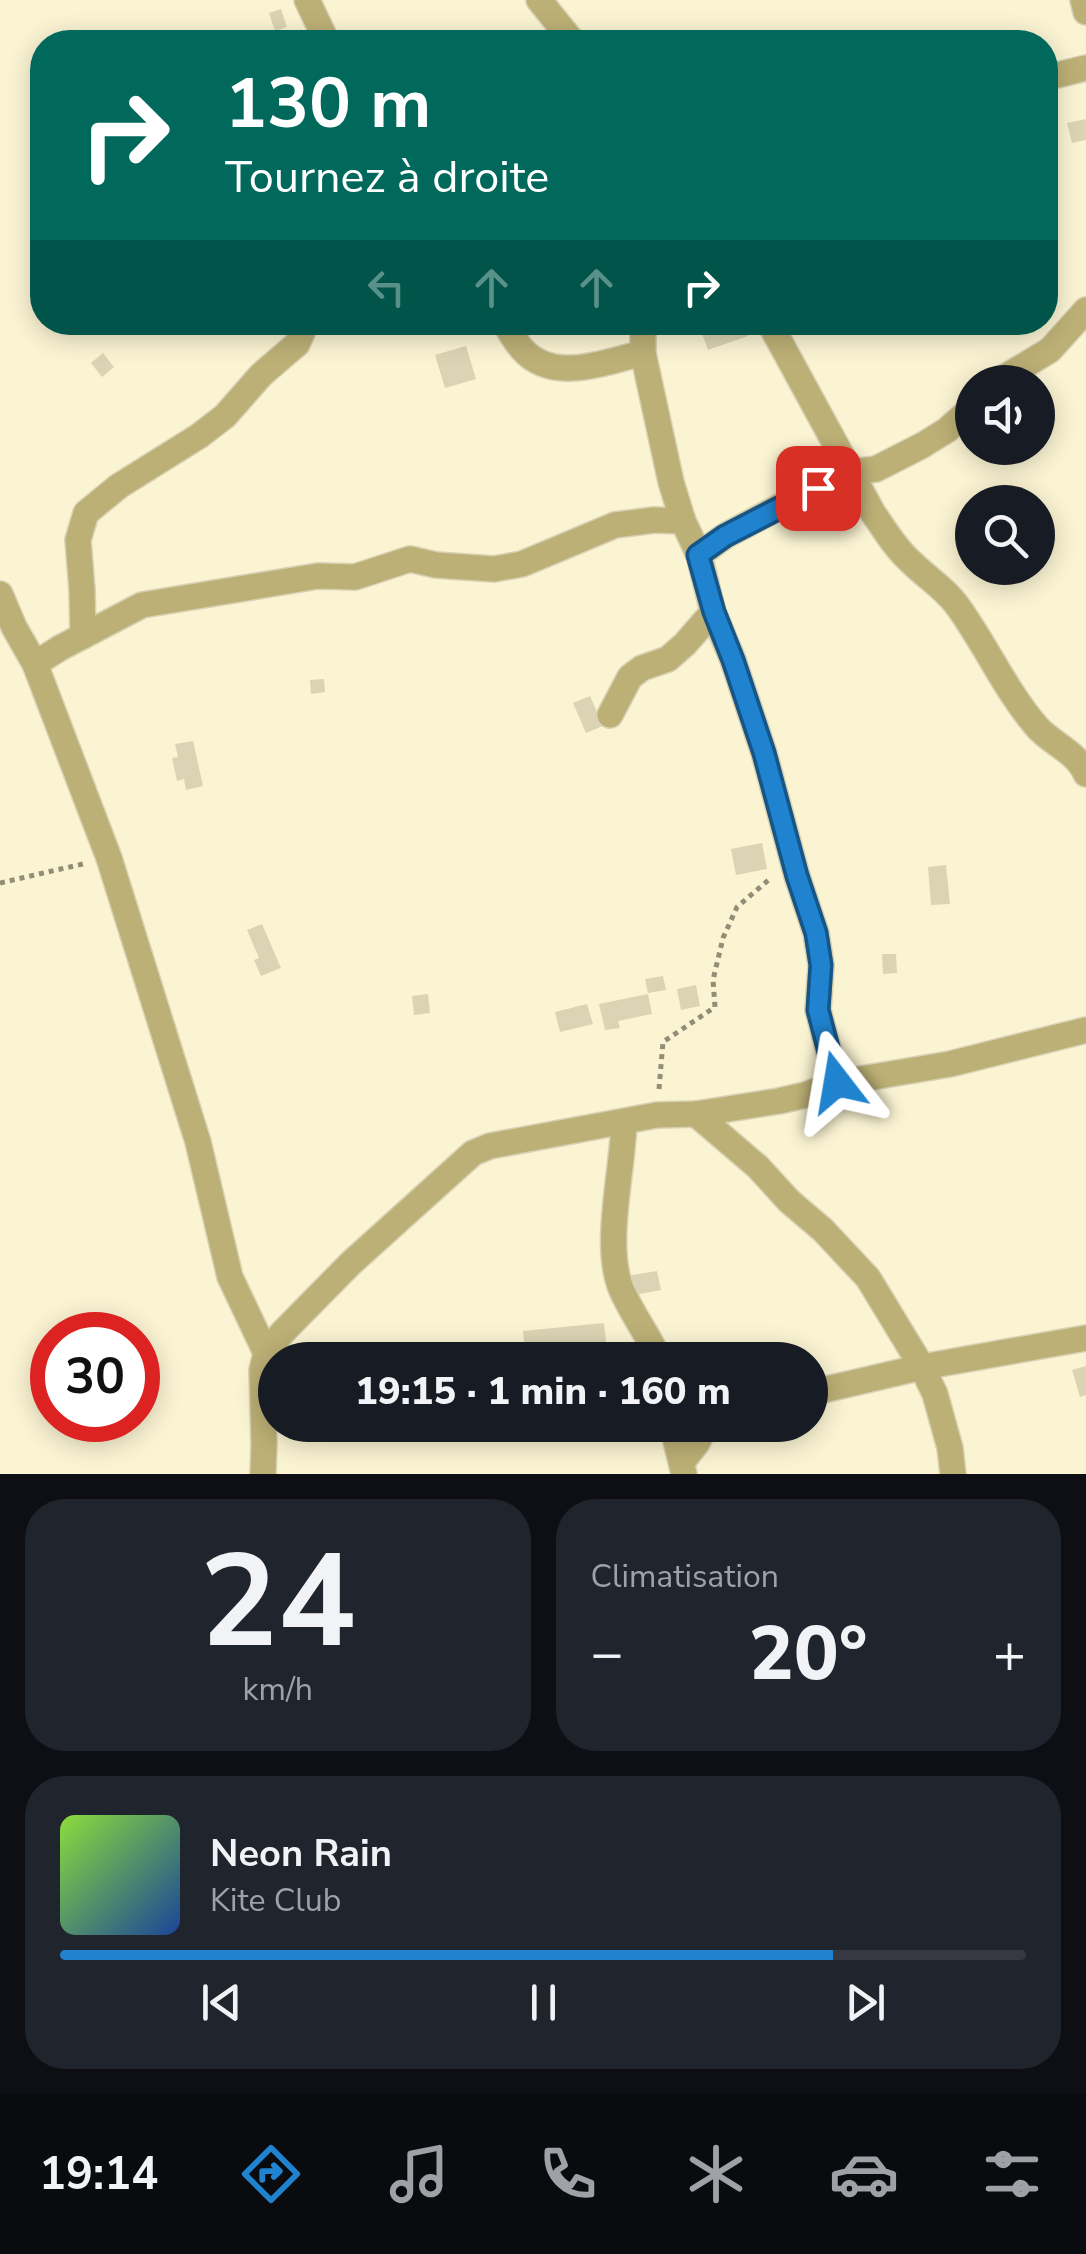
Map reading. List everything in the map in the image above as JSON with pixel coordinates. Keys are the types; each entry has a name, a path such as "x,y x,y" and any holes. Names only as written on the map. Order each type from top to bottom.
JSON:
{"street":[{"path":"307,0 321,30"},
{"path":"539,0 563,30"},
{"path":"1083,0 1086,12"},
{"path":"1058,75 1086,68"},
{"path":"1026,365 1050,350 1086,310"},
{"path":"82,636 78,540 86,513 225,416 261,375 297,344 301,335"},
{"path":"513,335 524,352 548,367 572,369 642,353"},
{"path":"643,335 642,353 670,482 764,753 816,933 821,965 818,1010 837,1082"},
{"path":"777,335 893,543 955,602 1024,710 1054,744 1072,754 1086,774"},
{"path":"698,555 754,520 852,472 876,468 955,424"},
{"path":"35,664 142,605 318,576 354,577 410,559 436,566 508,567 616,524 682,520"},
{"path":"0,594 35,664 109,858 198,1142 230,1277 261,1342"},
{"path":"610,715 630,677 668,658 714,612"},
{"path":"275,1342 351,1263 472,1154 490,1146 657,1115 696,1114 779,1101 837,1082 950,1064 1086,1030"},
{"path":"696,1114 758,1166 868,1278 935,1394 954,1474"},
{"path":"624,1122 614,1253 620,1286 650,1342"},
{"path":"828,1389 922,1367 1086,1338"},
{"path":"263,1442 263,1474"},
{"path":"676,1442 683,1468"},
{"path":"683,1468 698,1442"}],"path":[{"path":"0,883 109,858"},
{"path":"657,1115 663,1042 715,1007 713,980 723,938 737,908 776,873 797,876"}],"building":[{"path":"281,9 287,27 275,30 269,13"},
{"path":"1086,119 1086,140 1072,143 1067,123"},
{"path":"703,335 748,335 748,336 708,350"},
{"path":"466,346 476,379 445,388 435,355"},
{"path":"103,353 114,367 102,377 91,363"},
{"path":"848,498 858,518 830,531 820,512"},
{"path":"324,679 325,692 311,694 310,680"},
{"path":"590,696 603,726 586,733 573,703"},
{"path":"193,741 203,786 186,790 184,779 177,781 172,758 178,757 175,744"},
{"path":"762,843 767,869 736,875 731,849"},
{"path":"946,865 950,904 931,905 928,867"},
{"path":"262,924 281,968 261,976 254,960 259,958 247,930"},
{"path":"882,954 896,954 897,973 883,974"},
{"path":"663,976 666,990 648,993 645,979"},
{"path":"696,985 700,1006 681,1010 677,989"},
{"path":"428,994 430,1013 414,1015 412,996"},
{"path":"648,994 652,1014 618,1021 620,1028 605,1030 599,1004"},
{"path":"587,1004 593,1024 560,1032 555,1012"},
{"path":"657,1271 661,1290 629,1296 626,1276"},
{"path":"604,1323 606,1342 524,1342 523,1331"},
{"path":"1086,1366 1086,1395 1080,1397 1072,1370"}],"route":[{"path":"818,488 725,536 698,555 764,753 816,933 821,965 818,1010 837,1082"}]}
